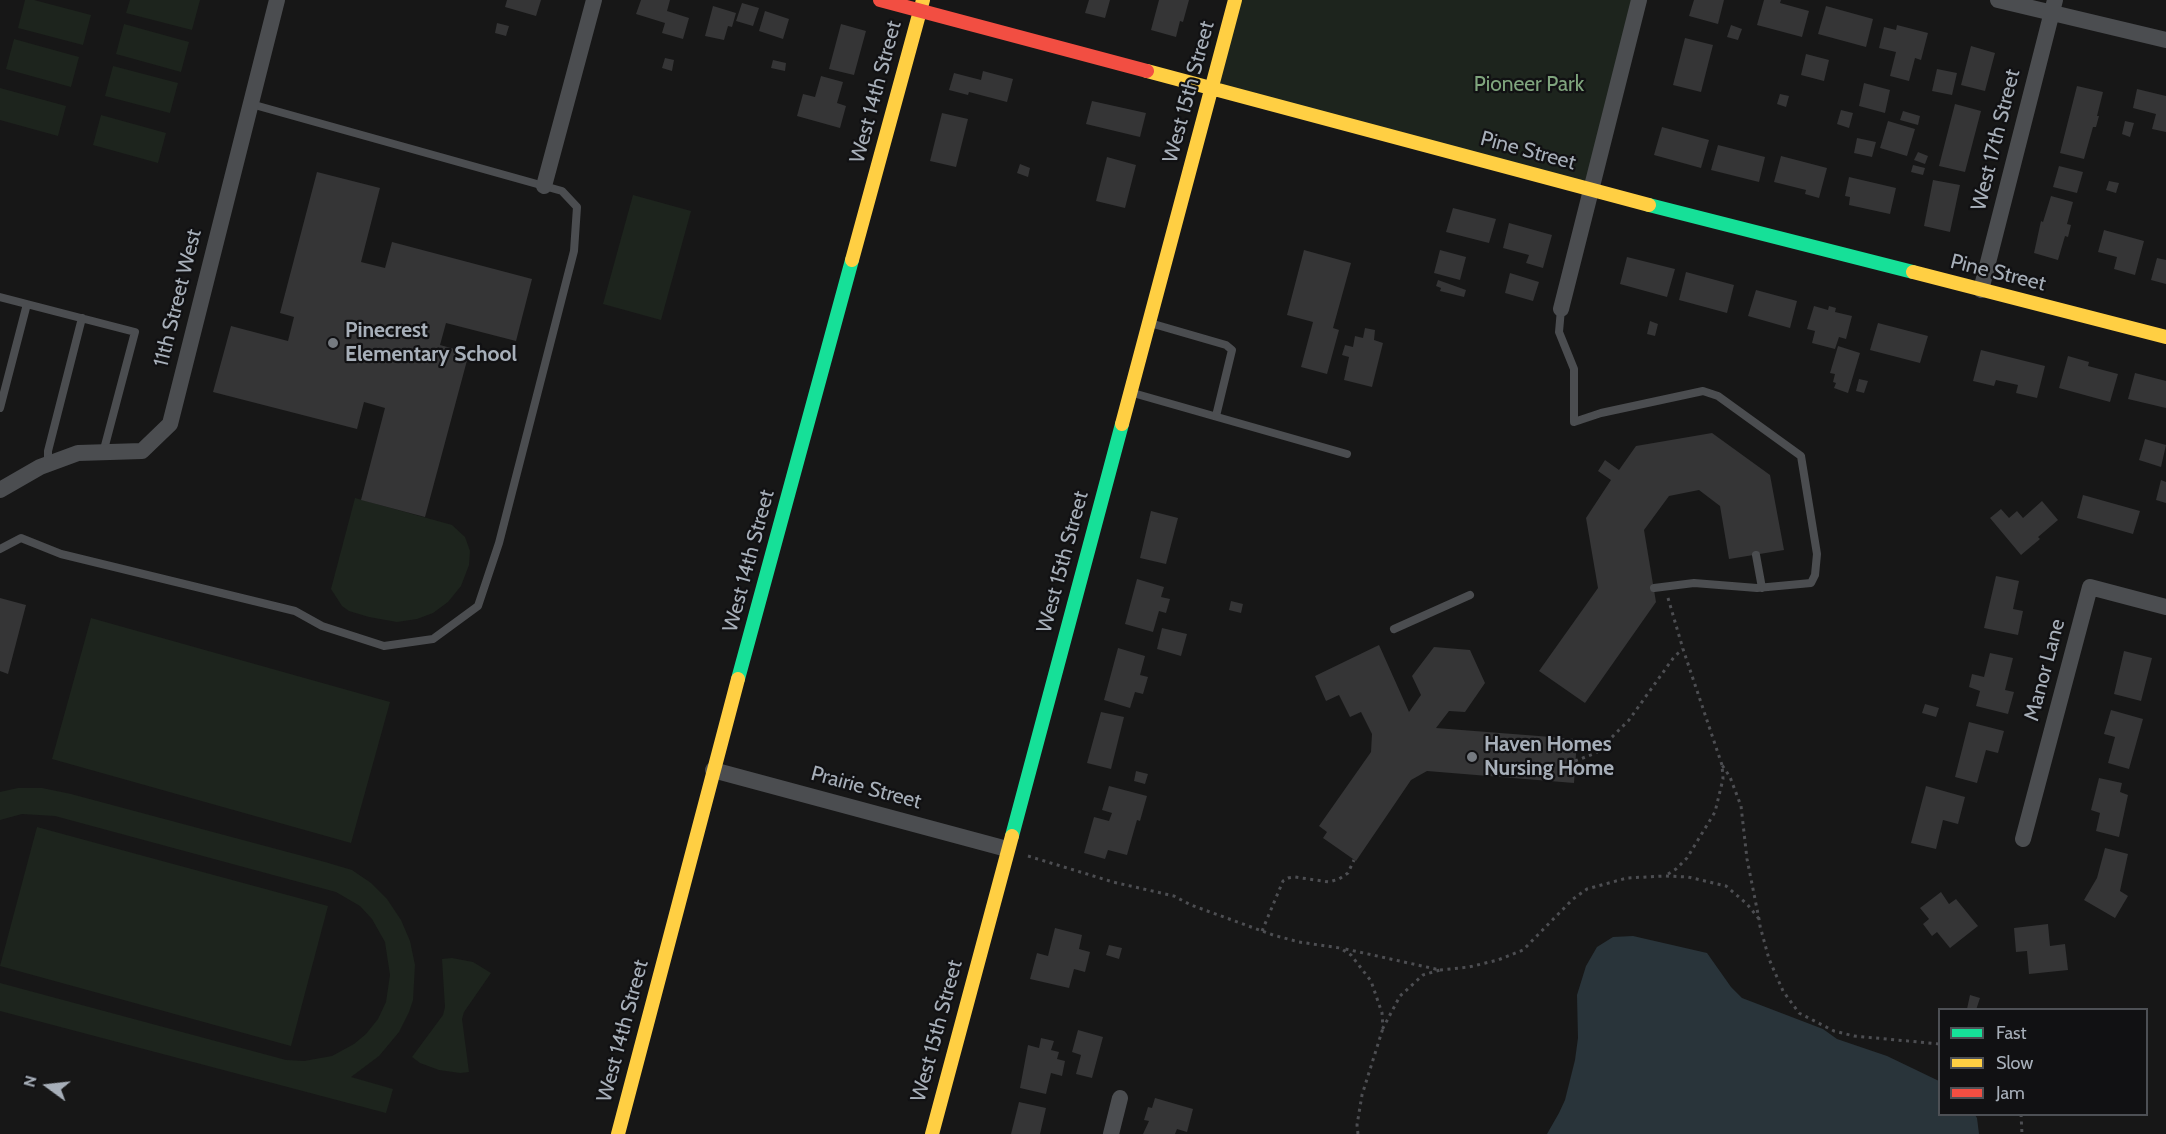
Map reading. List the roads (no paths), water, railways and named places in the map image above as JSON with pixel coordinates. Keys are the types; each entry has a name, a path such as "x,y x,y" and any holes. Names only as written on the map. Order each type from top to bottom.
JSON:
{"street":[{"name":"11th Street West","path":"0,490 48,465 78,453 142,451 170,424 181,373 277,0"},
{"path":"544,186 594,0"},
{"name":"Pine Street","path":"880,0 921,6 1212,88 1592,190 2166,337"},
{"name":"West 15th Street","path":"932,1134 1235,0"},
{"path":"1561,309 1639,0"},
{"path":"1998,0 2053,7 2166,40"},
{"name":"West 14th Street","path":"618,1134 713,770 921,6"},
{"name":"West 17th Street","path":"1981,290 2053,7"},
{"name":"Manor Lane","path":"2023,839 2090,587 2166,607"},
{"name":"Prairie Street","path":"713,770 1007,849"},
{"path":"1111,1134 1120,1098"}],"lane":[{"path":"0,549 21,538 61,554 295,611 322,626 384,646 433,639 478,606 500,543 574,250 577,207 562,191 251,104"},
{"path":"0,297 135,332 103,453"},
{"path":"0,408 27,304"},
{"path":"1561,309 1559,332 1574,369 1574,422 1601,413 1702,391 1718,396 1801,456 1817,554 1815,575 1811,583 1762,588 1694,583 1654,588"},
{"path":"48,465 48,451 82,318"},
{"path":"1149,323 1226,345 1232,350 1216,416"},
{"path":"1130,392 1347,454"},
{"path":"1756,555 1762,588"},
{"path":"1394,629 1470,595"}],"place":[{"name":"Pinecrest Elementary School","path":"333,343"},
{"name":"Haven Homes Nursing Home","path":"1472,757"}],"park label":[{"name":"Pioneer Park","path":"1529,85"}]}
